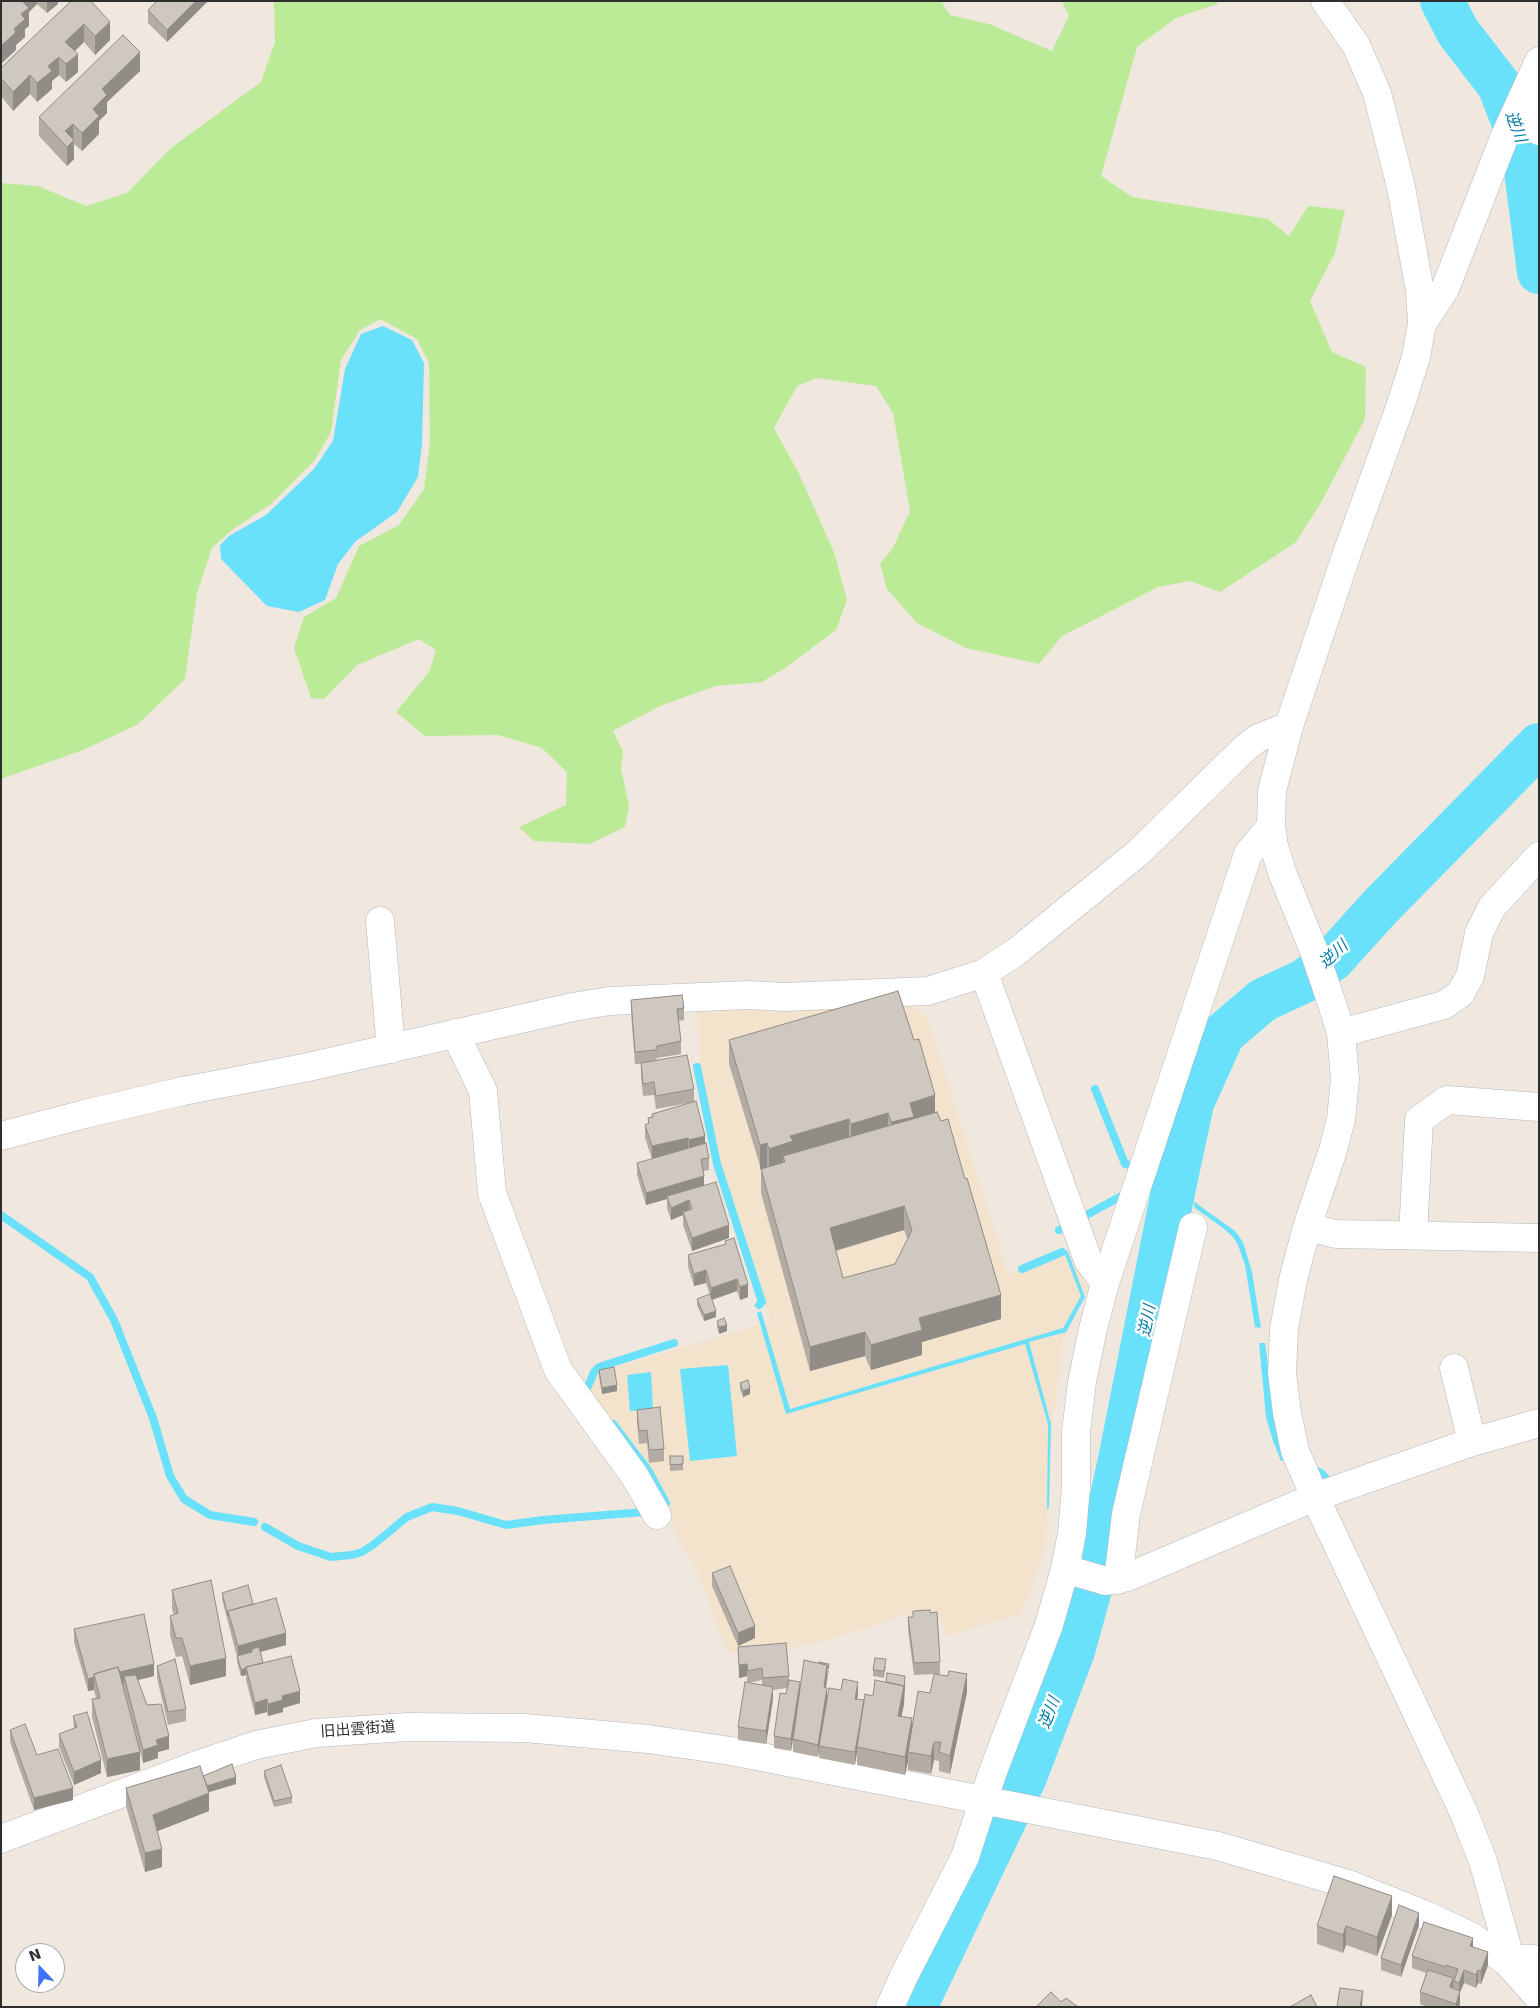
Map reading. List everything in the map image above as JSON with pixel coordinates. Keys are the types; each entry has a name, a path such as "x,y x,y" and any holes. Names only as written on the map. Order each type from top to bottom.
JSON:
{"street":[{"path":"1325,1 1356,45 1377,93 1402,187 1420,291 1422,324 1416,357 1400,407 1347,553 1289,726 1272,791 1271,826 1274,846 1283,876 1314,951 1331,1001 1341,1034 1345,1079 1341,1119 1333,1150 1307,1227 1293,1280 1284,1329 1282,1373 1287,1413 1295,1451 1464,1812 1483,1861 1507,1947 1507,1962 1533,1959 1539,1964"},
{"path":"1422,324 1445,289 1504,138 1539,61"},
{"path":"1521,101 1530,106 1539,131"},
{"path":"1,1136 183,1091 304,1068 573,1007 609,1002 748,995 784,997 928,991 984,973 1016,952 1139,852 1244,748 1258,738 1289,726"},
{"path":"1093,1576 1072,1533 1076,1487 1076,1432 1082,1382 1093,1328 1105,1283 1248,854 1271,826"},
{"path":"1341,1034 1444,1005 1460,994 1470,976 1479,933 1492,907 1539,856"},
{"path":"380,921 391,1049"},
{"path":"984,973 1088,1260 1105,1283"},
{"path":"455,1033 483,1091 492,1193 558,1370 634,1475 656,1516"},
{"path":"1413,1235 1419,1120 1447,1100 1539,1108"},
{"path":"890,2007 965,1857 990,1802 992,1774 1049,1624 1093,1576 1126,1514 1193,1227"},
{"path":"1307,1227 1336,1234 1539,1238"},
{"path":"1454,1368 1472,1442"},
{"path":"1093,1576 1472,1442 1539,1423"},
{"name":"旧出雲街道","path":"1,1839 194,1766 256,1745 316,1733 407,1727 525,1728 648,1739 731,1751 1218,1846 1351,1885 1428,1916 1472,1937 1507,1962 1539,1998"}],"shaded area":[{"path":"911,1003 927,1017 1008,1274 1071,1250 1074,1251 1088,1289 1063,1341 1053,1420 1046,1540 1035,1579 1021,1614 946,1636 940,1619 921,1611 815,1644 762,1652 730,1654 725,1646 696,1568 678,1540 668,1509 583,1396 596,1372 770,1322 765,1299 721,1165 700,1066 697,1004"}],"green space":[{"path":"274,1 941,1 950,15 989,24 1052,51 1069,16 1062,1 1218,1 1217,4 1176,18 1137,47 1101,176 1132,197 1268,219 1289,236 1308,206 1345,210 1335,253 1310,301 1332,352 1366,367 1365,419 1322,501 1296,542 1220,592 1190,581 1158,587 1062,636 1039,664 966,648 917,623 887,589 880,564 893,548 910,511 893,413 876,386 817,378 797,386 774,428 799,474 834,552 847,600 836,630 785,668 762,682 715,686 658,707 613,731 623,752 621,768 629,806 625,827 589,844 534,841 519,827 566,805 567,772 542,748 498,735 425,736 396,712 429,672 436,650 419,639 357,665 324,699 311,698 294,648 304,617 336,598 359,546 399,525 424,489 430,442 429,363 417,339 380,319 360,330 341,360 331,432 315,460 271,504 232,530 212,548 197,593 185,679 137,725 83,750 1,779 1,183 38,186 86,206 127,193 171,148 261,82 275,42"}],"water":[{"path":"383,326 412,340 424,363 422,444 418,477 397,512 356,541 338,564 325,600 299,612 267,606 221,559 220,545 229,536 266,515 314,469 333,441 345,369 361,334"},
{"path":"1193,1201 1235,1231 1243,1242 1252,1272 1261,1328 1255,1327 1245,1265 1238,1245 1233,1237 1223,1228 1195,1208"},
{"path":"1067,1250 1085,1297 1066,1332 1029,1342 1051,1424 1049,1507 1047,1510 1048,1424 1025,1344 786,1414 757,1313 761,1311 790,1409 1063,1328 1081,1296 1064,1252"},
{"path":"1259,1343 1265,1343 1275,1418 1288,1459 1281,1461 1266,1417"},
{"path":"728,1365 737,1456 690,1461 680,1369"},
{"path":"651,1372 653,1409 630,1411 627,1375"}],"building":[{"path":"1,1 22,1 29,8 21,14 25,19 14,29 16,32 1,46"},
{"path":"71,1 91,1 110,22 95,36 84,24 65,42 78,54 66,64 59,57 48,66 52,71 37,83 30,75 13,92 1,78 1,68"},
{"path":"157,1 196,1 167,30 148,10"},
{"path":"123,35 140,52 102,89 107,95 93,109 99,116 82,133 73,124 65,131 74,140 67,147 39,117"},
{"path":"898,991 914,1040 919,1039 935,1095 910,1103 914,1117 891,1122 888,1113 851,1124 849,1119 790,1136 793,1141 769,1149 767,1143 760,1145 729,1040"},
{"path":"682,995 684,1008 677,1009 681,1041 657,1046 656,1050 635,1052 631,1000"},
{"path":"687,1055 694,1089 656,1096 654,1082 643,1084 641,1063"},
{"path":"696,1101 705,1136 652,1146 645,1125 649,1123 648,1118 653,1117 652,1114"},
{"path":"937,1112 941,1121 948,1119 1001,1295 919,1318 922,1330 871,1345 865,1332 810,1347 761,1169 785,1162 783,1156","holes":["904,1206 912,1230 895,1264 843,1278 830,1228"]},
{"path":"706,1143 709,1158 701,1159 704,1176 646,1193 637,1163"},
{"path":"716,1182 729,1225 692,1238 683,1212 692,1209 689,1200 671,1208 667,1196"},
{"path":"734,1238 748,1284 740,1287 737,1279 711,1288 706,1270 694,1274 688,1255 726,1244 725,1241"},
{"path":"710,1294 716,1311 704,1315 697,1299"},
{"path":"724,1318 727,1325 719,1327 717,1321"},
{"path":"614,1367 617,1385 602,1388 599,1370"},
{"path":"748,1380 750,1388 743,1391 740,1383"},
{"path":"660,1407 664,1449 649,1450 647,1430 639,1431 637,1410"},
{"path":"670,1456 683,1456 683,1464 670,1465"},
{"path":"730,1566 755,1626 738,1633 712,1573"},
{"path":"211,1580 226,1658 190,1666 182,1638 176,1638 170,1616 178,1613 172,1590"},
{"path":"248,1585 253,1604 228,1611 228,1616 222,1593"},
{"path":"276,1598 286,1633 238,1646 228,1611"},
{"path":"930,1610 930,1613 937,1612 940,1662 914,1663 908,1617 913,1617 913,1611"},
{"path":"144,1614 154,1664 120,1672 118,1667 94,1674 94,1677 88,1679 74,1629"},
{"path":"786,1643 789,1676 763,1678 762,1668 748,1671 747,1664 739,1665 738,1647"},
{"path":"259,1647 263,1663 241,1670 237,1656 252,1652 252,1649"},
{"path":"291,1656 300,1691 282,1696 283,1700 268,1704 267,1699 255,1703 246,1667"},
{"path":"875,1658 886,1659 884,1671 873,1670"},
{"path":"175,1659 186,1709 168,1712 157,1666"},
{"path":"804,1660 827,1665 824,1687 827,1688 818,1745 793,1739"},
{"path":"118,1667 140,1752 107,1759 92,1699 100,1698 94,1674"},
{"path":"949,1671 967,1674 950,1756 939,1752 941,1742 934,1742 931,1756 908,1752 918,1691 930,1693 934,1674 948,1676"},
{"path":"887,1673 905,1676 904,1692 904,1686 886,1682"},
{"path":"136,1675 147,1705 161,1704 169,1736 156,1740 158,1745 143,1750 124,1676"},
{"path":"843,1679 858,1682 855,1699 864,1700 855,1752 819,1746 829,1688 841,1690"},
{"path":"789,1680 800,1682 791,1739 774,1736 780,1693 786,1694"},
{"path":"875,1680 904,1686 898,1716 912,1718 905,1757 857,1747 865,1694 873,1696"},
{"path":"745,1682 773,1687 766,1731 738,1727"},
{"path":"87,1712 101,1760 74,1772 59,1734 77,1727 73,1716"},
{"path":"25,1724 37,1755 58,1749 73,1788 34,1798 10,1730"},
{"path":"232,1764 236,1777 207,1786 203,1776"},
{"path":"281,1765 292,1797 274,1801 264,1771"},
{"path":"200,1766 209,1793 153,1815 162,1849 145,1853 126,1788"},
{"path":"1334,1876 1392,1896 1377,1937 1346,1926 1343,1935 1317,1926"},
{"path":"1399,1905 1419,1913 1401,1965 1381,1958"},
{"path":"1424,1922 1473,1938 1470,1946 1488,1952 1481,1971 1478,1970 1476,1975 1464,1970 1459,1983 1454,1981 1458,1969 1412,1956"},
{"path":"1428,1970 1453,1978 1450,1987 1460,1991 1456,2004 1420,1992"},
{"path":"1340,1988 1363,1991 1360,2007 1337,2007"},
{"path":"1051,1992 1061,2002 1066,1998 1078,2007 1036,2007"},
{"path":"1311,1995 1317,2007 1290,2007"}],"waterway":[{"name":"逆川","path":"1442,1 1458,32 1499,85 1523,147 1539,272"},
{"name":"逆川","path":"915,2007 1025,1777 1073,1651 1098,1560 1120,1460 1192,1103 1223,1034 1263,1000 1304,981 1333,959 1380,907 1539,745"},
{"path":"697,1067 717,1164 762,1302 759,1305"},
{"path":"1095,1089 1125,1164 1134,1166"},
{"path":"1149,1190 1182,1199"},
{"path":"1059,1230 1127,1193"},
{"path":"1,1215 90,1277 114,1320 153,1418 170,1476 184,1499 210,1515 254,1522"},
{"path":"1022,1269 1062,1252"},
{"path":"588,1394 586,1391 594,1372 599,1367 674,1343"},
{"path":"613,1424 648,1470 666,1503"},
{"path":"1314,1470 1321,1473 1328,1481"},
{"path":"265,1527 298,1546 331,1557 362,1552 407,1517 432,1507 458,1511 506,1525 543,1520 644,1512"}]}
